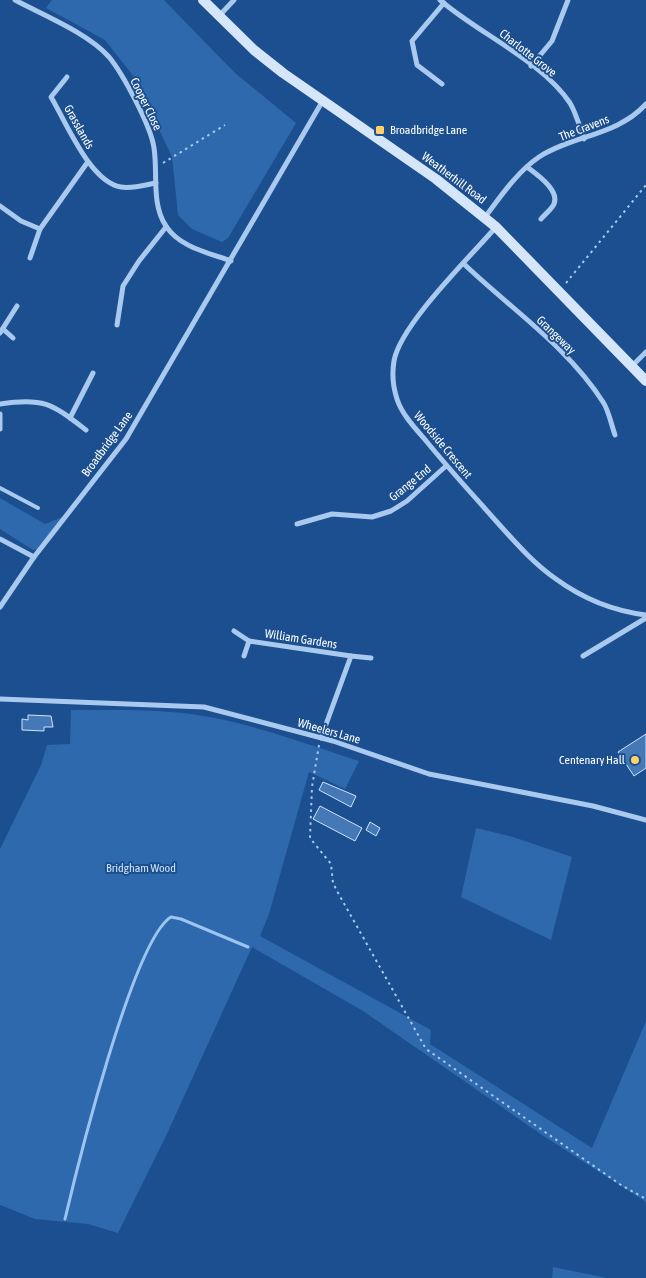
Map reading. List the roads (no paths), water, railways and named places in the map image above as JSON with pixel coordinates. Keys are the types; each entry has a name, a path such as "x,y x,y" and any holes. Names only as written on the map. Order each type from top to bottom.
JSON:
{"street":[{"name":"Cooper Close","path":"15,0 88,40 108,57 150,132 156,167 160,214 166,226 182,242 231,261"},
{"name":"Weatherhill Road","path":"203,0 254,50 322,102 436,179 485,217 559,290 646,381"},
{"path":"219,16 234,0"},
{"path":"531,66 552,41 568,0"},
{"path":"442,2 412,41 417,64 442,84"},
{"name":"Charlotte Grove","path":"442,2 531,66 570,104 584,139"},
{"name":"Grasslands","path":"67,77 50,97 88,163 99,177 119,187 156,183"},
{"name":"Broadbridge Lane","path":"0,607 34,557 126,439 322,102"},
{"name":"The Cravens","path":"485,217 527,167 541,157 622,123 646,104"},
{"name":"Grasslands","path":"30,258 40,229 88,163"},
{"path":"527,167 551,188 555,196 554,204 541,219"},
{"path":"0,206 21,221 40,229"},
{"path":"117,325 123,286 166,226"},
{"name":"Woodside Crescent","path":"496,227 418,315 404,336 394,360 393,381 397,399 406,417 446,466 526,554 556,580 589,598 622,612 646,616"},
{"name":"Grangeway","path":"464,264 541,333 580,373 604,404 615,435"},
{"path":"13,338 1,331 17,306"},
{"path":"632,366 646,352"},
{"path":"70,418 93,373"},
{"path":"0,404 27,400 45,402 86,430"},
{"path":"0,414 0,429"},
{"name":"Grange End","path":"297,524 332,514 372,517 391,511 407,501 446,466"},
{"path":"0,539 34,557"},
{"name":"Woodside Crescent","path":"583,656 646,616"},
{"name":"William Gardens","path":"234,631 249,641 371,658"},
{"name":"William Gardens","path":"244,656 249,641"},
{"name":"William Gardens","path":"321,738 351,656"},
{"name":"Wheelers Lane","path":"0,699 194,706 321,738 438,776 594,806 646,820"}],"lane":[{"path":"0,488 38,508"}],"waterway":[{"path":"65,1219 108,1058 140,967 156,934 171,917 181,919 248,947"}],"place":[{"name":"Broadbridge Lane","path":"380,130"},
{"name":"Centenary Hall","path":"635,760"}],"park label":[{"name":"Bridgham Wood","path":"141,868"}]}
